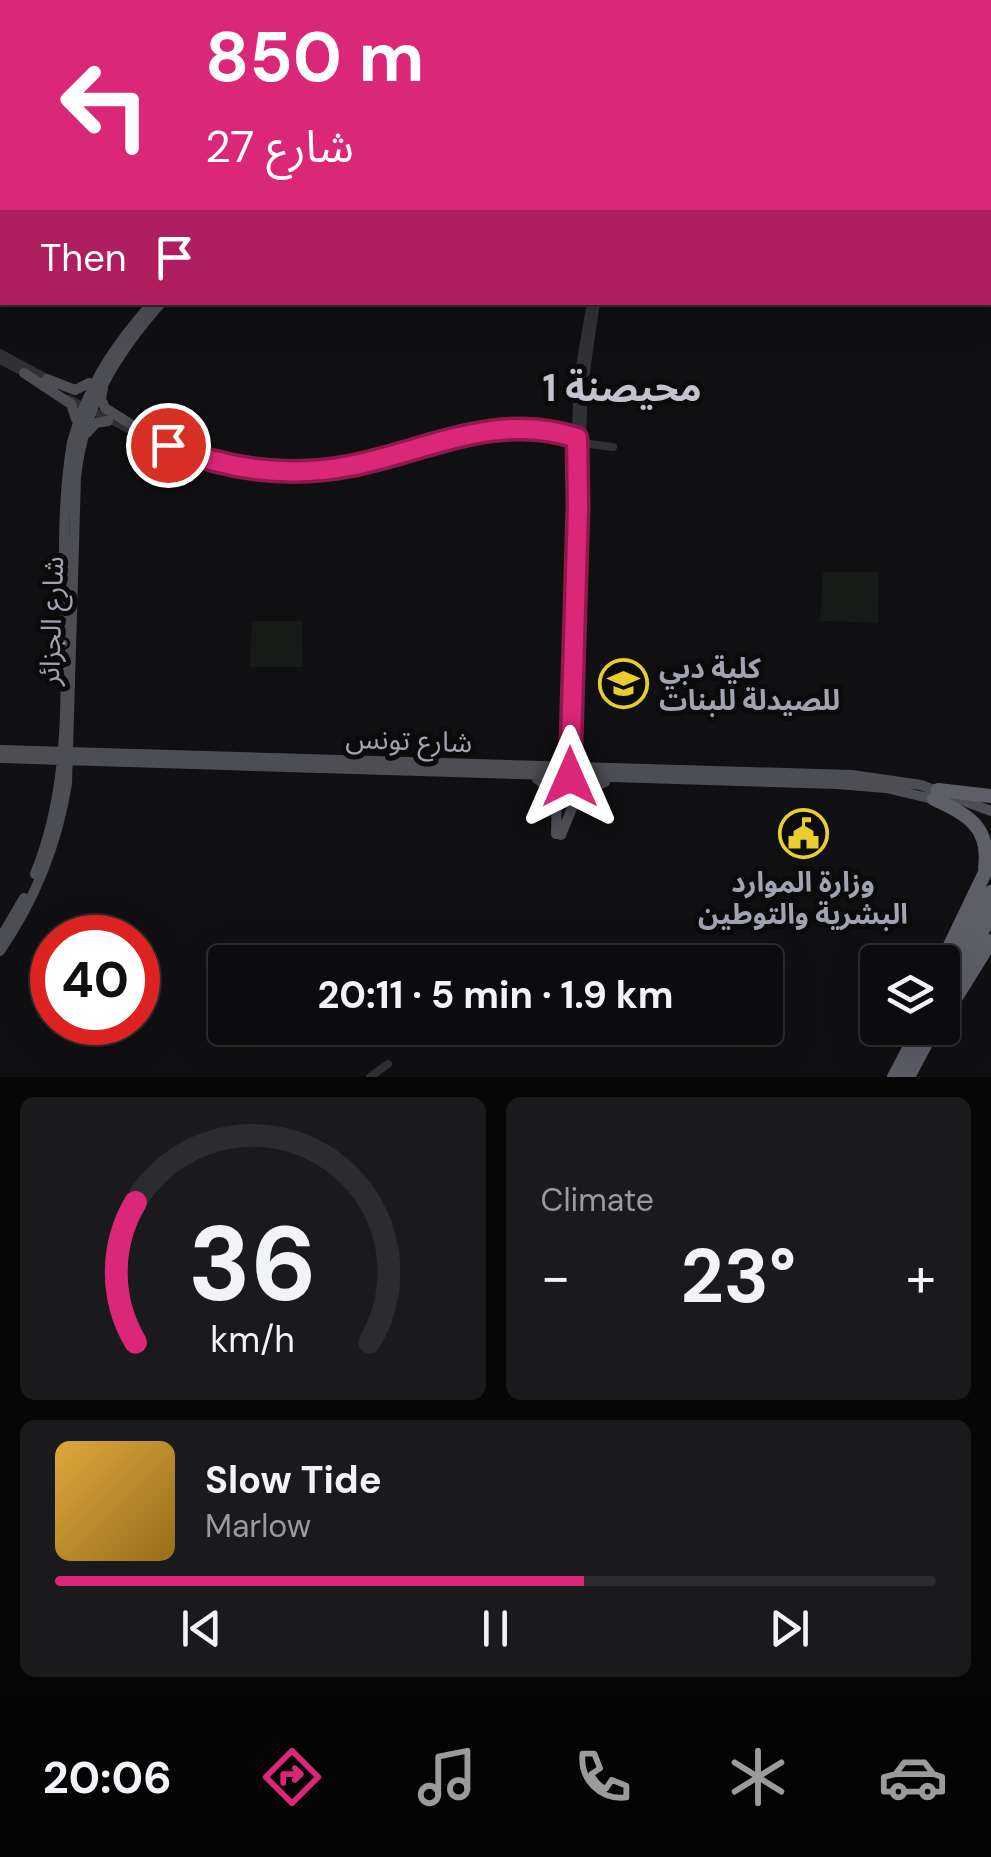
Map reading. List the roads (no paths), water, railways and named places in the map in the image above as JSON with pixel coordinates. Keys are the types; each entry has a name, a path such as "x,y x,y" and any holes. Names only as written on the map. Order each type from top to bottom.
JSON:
{"highway":[{"path":"936,795 991,796"},
{"path":"936,795 981,826 990,852 987,867 950,945"},
{"path":"960,950 991,892"},
{"path":"960,974 991,914"},
{"path":"960,991 991,941"},
{"path":"894,1077 912,1045"},
{"path":"908,1077 921,1045"}],"main road":[{"name":"شارع الجزائر","path":"66,756 62,632 72,442 107,365 150,305"},
{"name":"شارع الجزائر","path":"107,365 126,348 160,305"},
{"path":"47,379 72,390 82,389 107,365"},
{"path":"107,365 101,394 103,405 148,441"},
{"path":"29,370 148,441"},
{"path":"29,370 73,406 76,416 72,442"},
{"name":"شارع الجزائر","path":"0,951 46,867 62,789 71,728 78,520 70,481 87,405"},
{"path":"70,481 89,428 108,421"},
{"path":"64,716 58,742 38,755 54,767 62,789 79,769 97,757 80,746 71,728"},
{"path":"539,767 558,762 568,748 577,761 598,768"},
{"path":"3,755 66,756"},
{"name":"شارع تونس","path":"3,755 539,767 630,779 853,784 936,795"},
{"name":"شارع تونس","path":"97,757 482,774 718,767 852,775 936,795 991,814"},
{"path":"482,774 546,783 559,802 559,834 580,793 600,783 630,779"},
{"name":"شارع الجزائر","path":"0,940 37,870 62,789"}],"street":[{"path":"568,772 579,372 593,305"},
{"path":"568,748 573,656 570,590 579,416 594,305"},
{"path":"0,356 47,379 108,421 216,469 297,477 353,471 475,438 570,430 579,416"},
{"path":"577,467 597,448 588,439 579,416"},
{"path":"148,441 171,444 229,466 306,471 362,463 472,433 515,428 579,442"},
{"path":"546,432 562,439 614,447"},
{"path":"562,439 572,452 579,481"},
{"path":"570,590 573,656"},
{"path":"370,1077 385,1065"}],"place":[{"name":"كلية دبي للصيدلة للبنات","path":"624,684"},
{"name":"وزارة الموارد البشرية والتوطين","path":"803,834"}],"district":[{"name":"محيصنة 1","path":"622,388"}]}
